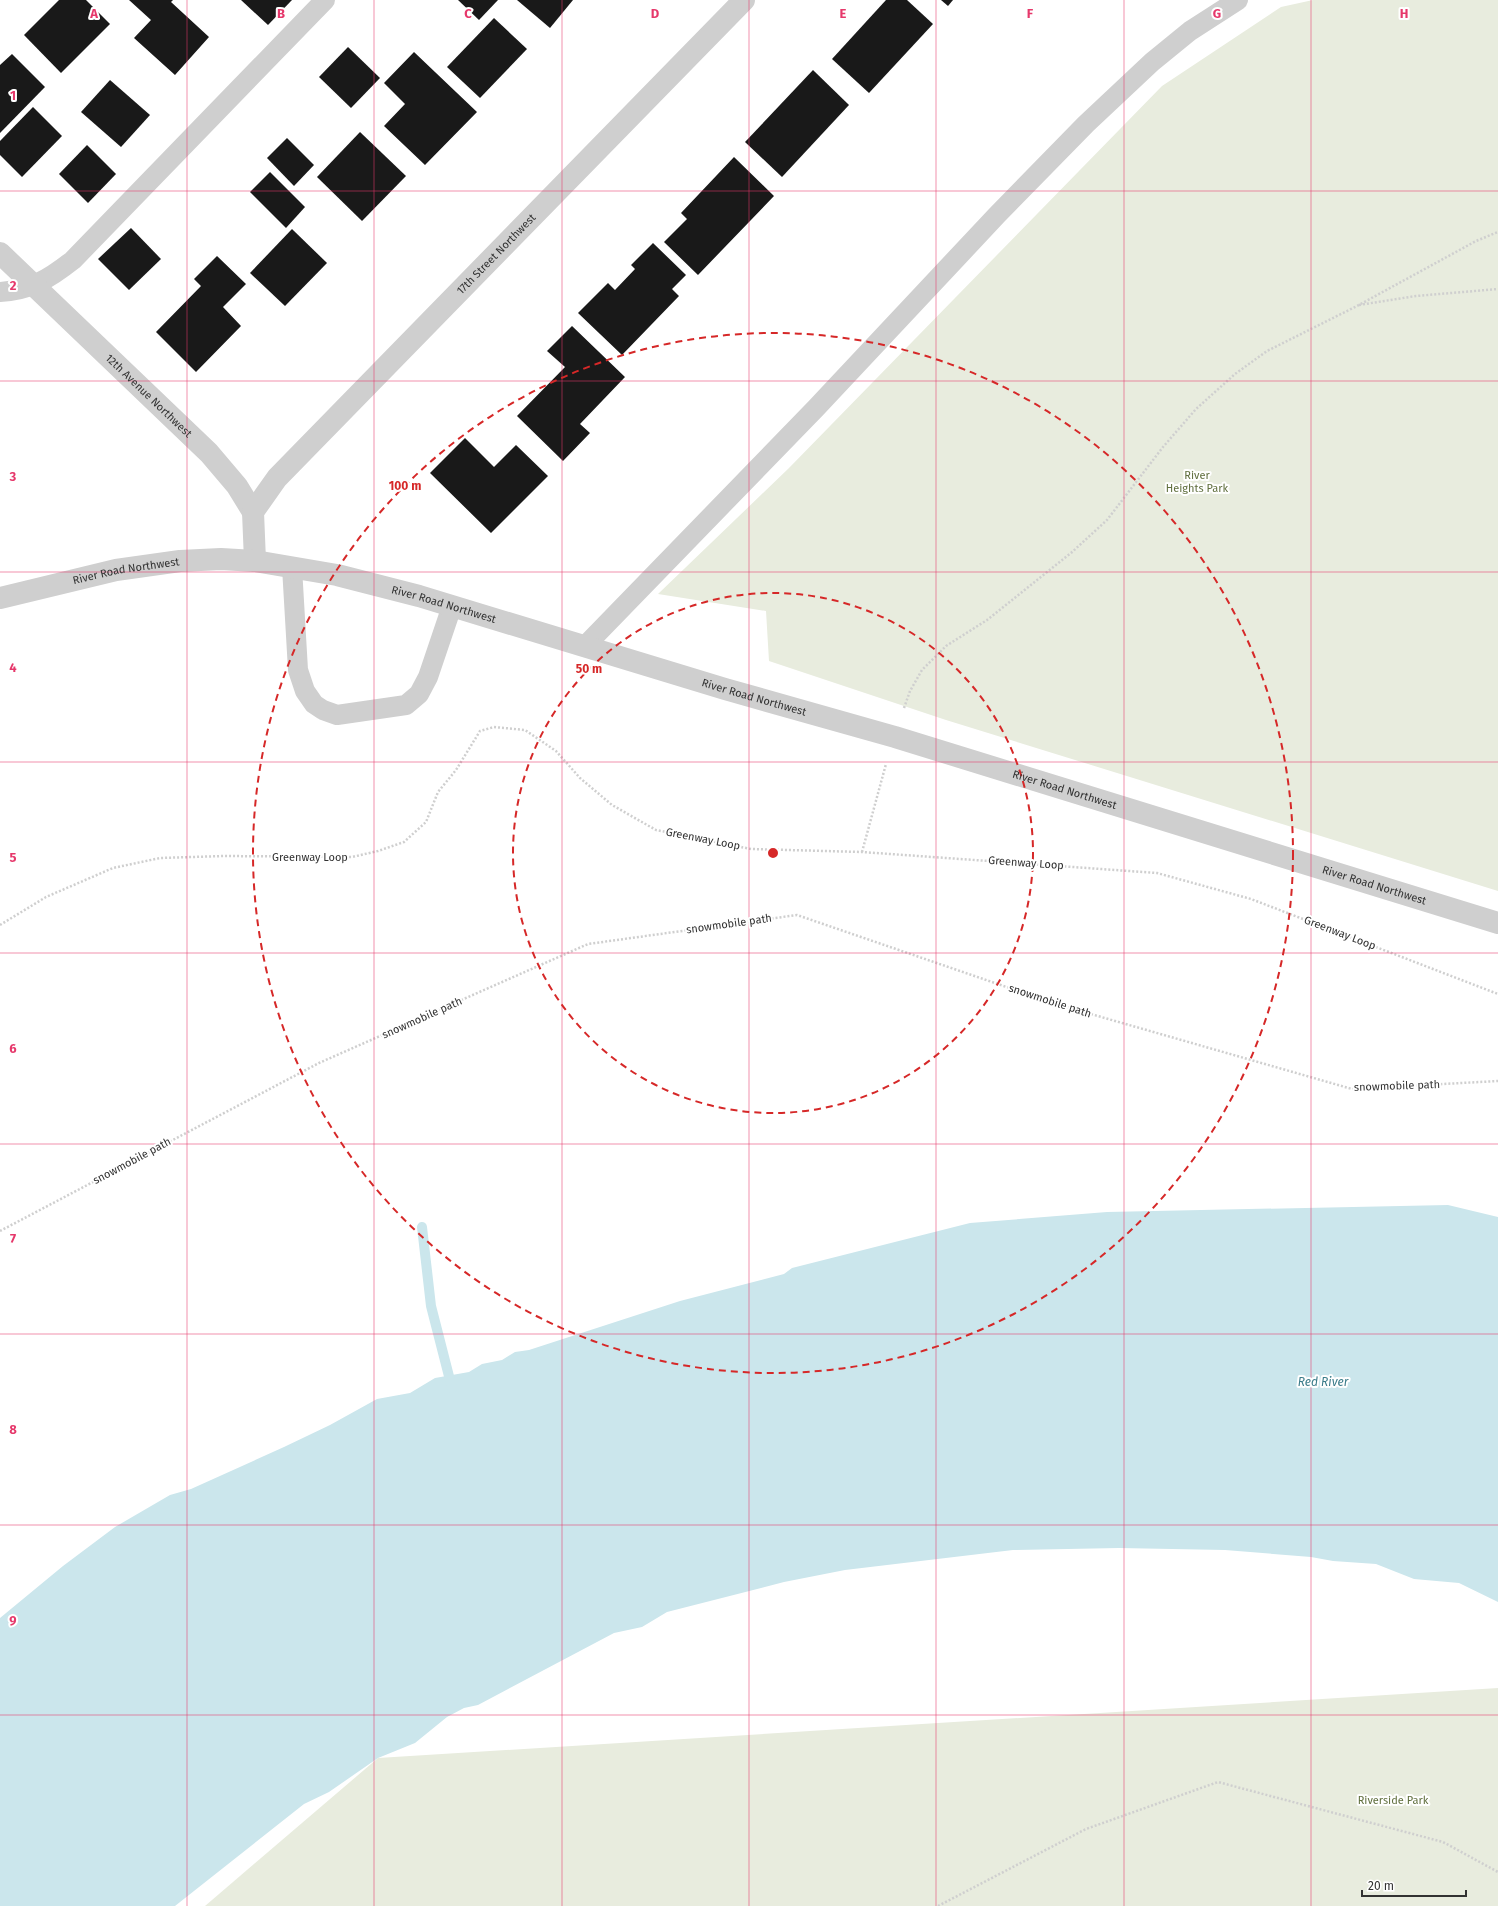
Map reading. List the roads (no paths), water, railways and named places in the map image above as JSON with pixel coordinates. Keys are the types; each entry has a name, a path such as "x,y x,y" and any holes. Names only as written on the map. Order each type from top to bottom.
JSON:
{"street":[{"name":"17th Street Northwest","path":"253,512 277,478 305,448 744,0"},
{"name":"12th Avenue Northwest","path":"0,253 209,453 237,486 253,512 255,561"},
{"name":"River Road Northwest","path":"0,598 116,570 180,561 221,559 255,561 337,575 452,606 725,689 895,737 1498,923"}],"lane":[{"path":"0,292 13,291 34,286 54,275 73,260 325,0"},
{"path":"585,646 816,408 997,215 1086,124 1152,62 1190,31 1238,0"},
{"path":"292,567 298,670 300,677 305,690 314,704 337,715 406,705 419,694 428,677 452,606"}],"water":[{"name":"Red River","path":"1448,1205 1498,1217 1498,1602 1459,1583 1414,1579 1376,1564 1225,1550 1119,1548 1013,1550 845,1570 784,1582 667,1612 642,1627 614,1633 478,1705 464,1708 447,1717 415,1743 378,1758 329,1792 304,1804 175,1906 0,1906 0,1618 63,1566 115,1527 170,1495 191,1489 284,1447 330,1425 377,1399 410,1393 435,1378 469,1372 482,1364 502,1360 515,1352 529,1350 680,1301 784,1274 792,1268 970,1223 1107,1212"}],"waterway":[{"path":"422,1227 431,1306 452,1388"}],"park label":[{"name":"River Heights Park","path":"1197,481"},
{"name":"Riverside Park","path":"1393,1800"}]}
